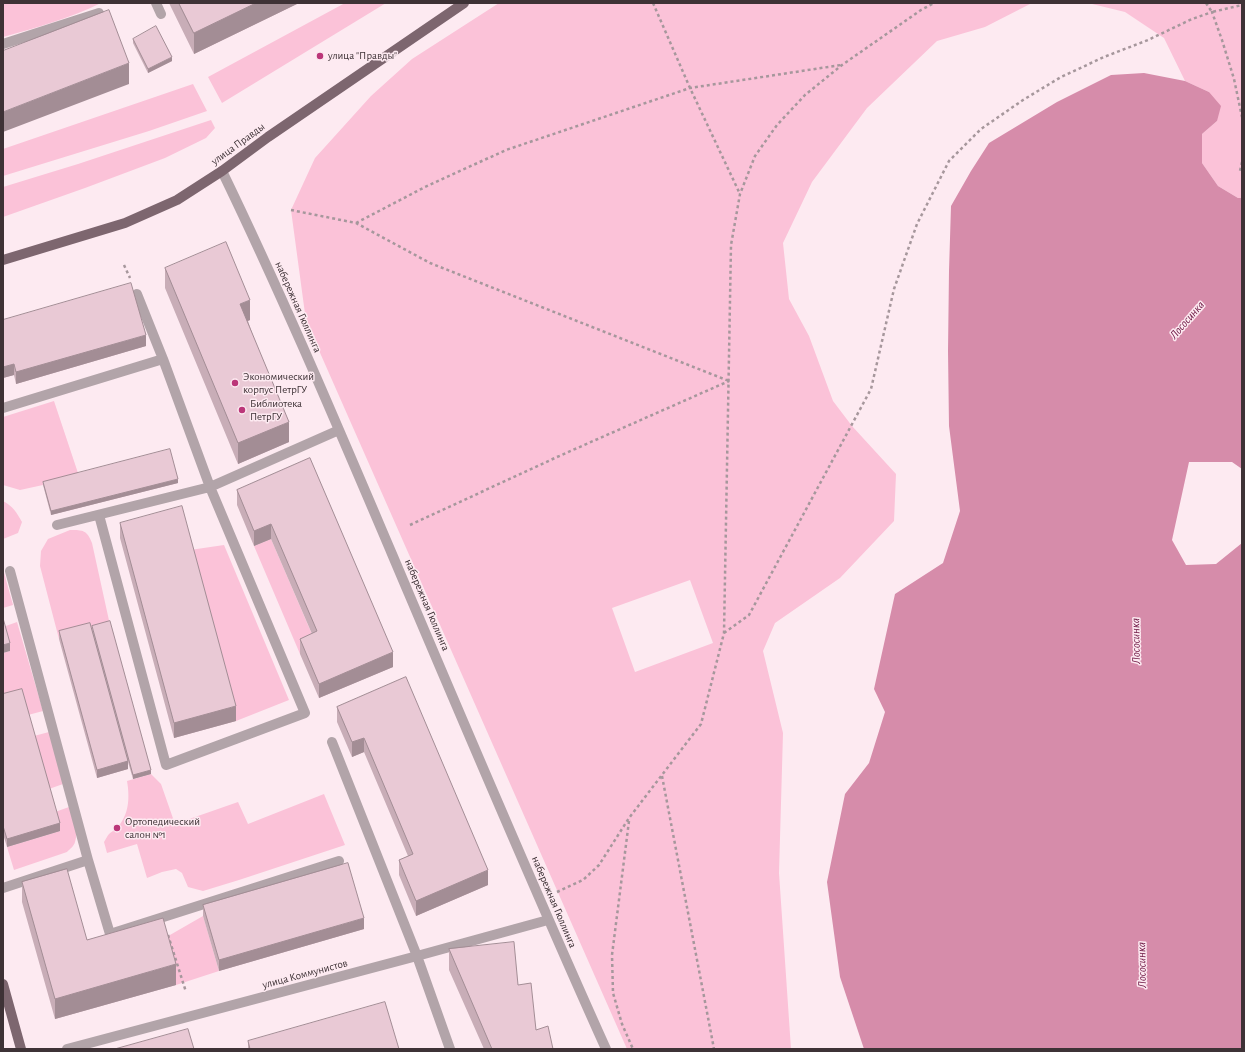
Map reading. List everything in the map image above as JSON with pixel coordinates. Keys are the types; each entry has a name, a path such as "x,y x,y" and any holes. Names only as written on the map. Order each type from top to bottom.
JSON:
{"main road":[{"name":"улица Правды","path":"3,260 125,223 177,200 222,171 268,137 464,3"},
{"path":"3,984 21,1049"}],"street":[{"path":"156,3 161,14"},
{"path":"3,44 99,13"},
{"name":"набережная Гюллинга","path":"222,171 250,229 339,430 548,920 606,1049"},
{"path":"98,514 166,765 305,713 210,487 163,359 137,294"},
{"path":"3,408 163,359"},
{"path":"57,525 210,487 339,430"},
{"path":"10,572 88,860 110,934 339,862"},
{"path":"332,742 417,956 450,1049"},
{"path":"3,888 88,860"},
{"name":"улица Коммунистов","path":"67,1049 548,920"}],"path":[{"path":"654,3 690,88 740,194"},
{"path":"557,892 583,880 599,865 629,818 701,724 724,633 730,245 740,194 755,156 777,125 805,95 842,65 921,10 934,3"},
{"path":"1206,3 1212,12 1222,40 1232,73 1242,117"},
{"path":"724,633 749,615 872,389 894,289 917,224 949,161 981,129 1023,100 1061,77 1104,57 1148,40 1192,19 1212,12 1242,5"},
{"path":"356,223 425,188 506,150 690,88 842,65"},
{"path":"1242,162 1240,171 1242,173"},
{"path":"291,210 356,223 430,263 729,381"},
{"path":"410,524 729,381"},
{"path":"662,775 714,1049"},
{"path":"629,818 612,955 612,993 622,1024 633,1049"},
{"path":"162,918 186,992"}],"shaded area":[{"path":"3,3 101,3 65,18 3,37"},
{"path":"345,3 386,3 222,103 208,77"},
{"path":"499,3 1032,3 985,27 937,41 867,108 812,182 783,243 789,299 809,336 833,401 852,426 896,474 894,521 840,578 775,623 763,651 783,733 779,873 791,1049 627,1049 306,321 291,210 315,158 371,96 412,59","holes":["690,580 713,643 635,672 612,608"]},
{"path":"1088,3 1242,3 1242,198 1238,198 1218,186 1202,163 1202,134 1217,121 1209,92 1185,81 1164,38 1125,12"},
{"path":"193,84 207,111 149,131 3,176 3,149"},
{"path":"211,120 215,128 206,138 165,158 3,217 3,187"},
{"path":"54,401 79,476 20,490 3,485 3,417"},
{"path":"3,501 12,507 22,522 18,533 3,539"},
{"path":"70,530 78,530 86,533 92,543 110,625 59,639 40,566 41,551 48,539"},
{"path":"271,539 317,646 300,654 254,546"},
{"path":"224,545 289,700 236,721 190,550"},
{"path":"3,569 13,605 3,608"},
{"path":"17,622 43,711 28,715 3,702 3,653 10,651 3,627"},
{"path":"49,732 63,784 49,789 34,736"},
{"path":"151,774 161,784 175,824 238,802 248,824 324,794 345,845 203,891 188,887 182,873 176,869 162,872 147,878 137,844 107,853 104,842 109,834 117,828 124,818 128,806 127,781"},
{"path":"69,807 75,824 76,838 74,845 67,852 14,870 7,847 60,831 55,812"},
{"path":"203,916 219,971 176,985 163,939"}],"water":[{"name":"Лососинка","path":"1144,73 1185,81 1209,92 1221,106 1217,121 1202,134 1202,163 1218,186 1238,198 1242,198 1242,469 1232,462 1189,462 1172,540 1186,565 1216,564 1242,543 1242,1049 864,1049 840,977 827,882 845,794 869,763 885,712 874,689 895,594 943,563 960,511 949,426 948,351 951,206 989,143 1057,102 1111,75"}],"building":[{"path":"179,3 256,3 194,33"},
{"path":"109,10 129,63 3,112 3,51"},
{"path":"156,26 172,57 148,69 133,39"},
{"name":"Экономический корпус ПетрГУ","path":"226,242 250,300 240,304 289,422 238,443 165,268"},
{"path":"131,283 146,335 16,372 14,364 3,367 3,320"},
{"path":"170,449 178,479 51,511 43,482"},
{"path":"310,458 393,652 319,684 300,639 317,631 271,524 254,531 237,490"},
{"path":"182,506 236,706 174,723 120,523"},
{"path":"3,618 10,643 3,645"},
{"path":"110,621 151,770 133,775 92,626"},
{"path":"90,623 128,761 97,770 59,631"},
{"path":"406,677 488,870 416,901 399,860 413,854 364,738 352,742 337,707"},
{"path":"22,689 60,823 7,839 3,826 3,694"},
{"path":"348,863 364,918 219,960 203,905"},
{"path":"67,869 87,940 163,918 176,964 55,999 22,882"},
{"path":"514,942 518,985 531,983 536,1030 548,1026 553,1049 492,1049 449,949"},
{"path":"385,1002 399,1049 250,1049 248,1041"},
{"path":"188,1029 194,1049 115,1049"}],"place":[{"name":"улица \"Правды\"","path":"320,56"},
{"name":"Экономический корпус ПетрГУ","path":"235,383"},
{"name":"Библиотека ПетрГУ","path":"242,410"},
{"name":"Ортопедический салон №1","path":"117,828"}]}
